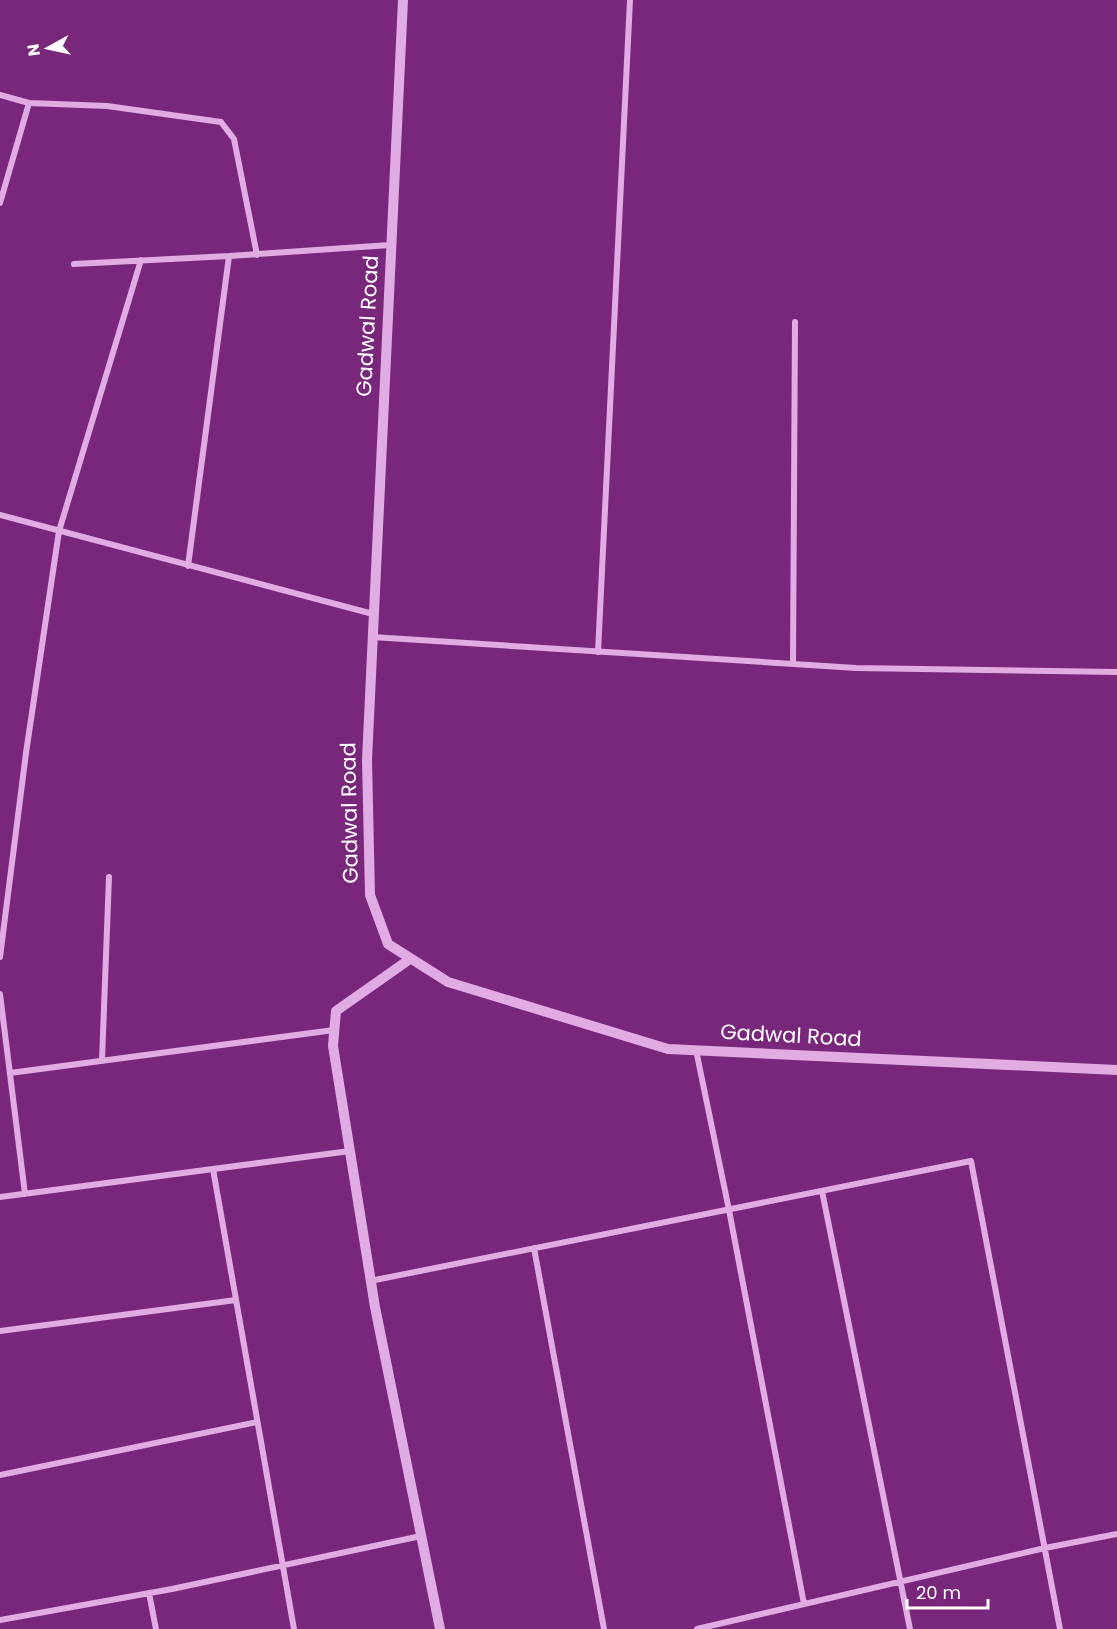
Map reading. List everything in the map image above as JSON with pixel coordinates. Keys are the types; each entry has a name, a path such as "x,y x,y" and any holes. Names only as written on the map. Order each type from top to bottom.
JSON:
{"street":[{"name":"Gadwal Road","path":"403,0 367,760 370,895 388,944 448,982 668,1049 1117,1070"},
{"path":"598,652 630,0"},
{"path":"0,95 29,103 107,106 221,122 234,139 257,255"},
{"path":"0,203 29,103"},
{"path":"74,264 257,255 390,245"},
{"path":"188,566 229,256"},
{"path":"0,957 26,753 59,531 141,260"},
{"path":"793,664 795,322"},
{"path":"0,515 373,614"},
{"path":"372,637 856,668 1117,672"},
{"path":"102,1060 109,878"},
{"path":"410,959 336,1011 333,1046 370,1281 440,1629"},
{"path":"0,994 25,1194"},
{"path":"10,1073 334,1030"},
{"path":"696,1050 804,1604"},
{"path":"0,1197 350,1151"},
{"path":"370,1281 971,1161 1060,1629"},
{"path":"213,1169 294,1629"},
{"path":"822,1191 910,1629"},
{"path":"534,1248 604,1629"},
{"path":"0,1331 236,1300"},
{"path":"0,1475 257,1422"},
{"path":"697,1629 1045,1548 1117,1534"},
{"path":"0,1620 150,1593 421,1536"},
{"path":"150,1593 156,1629"}]}
